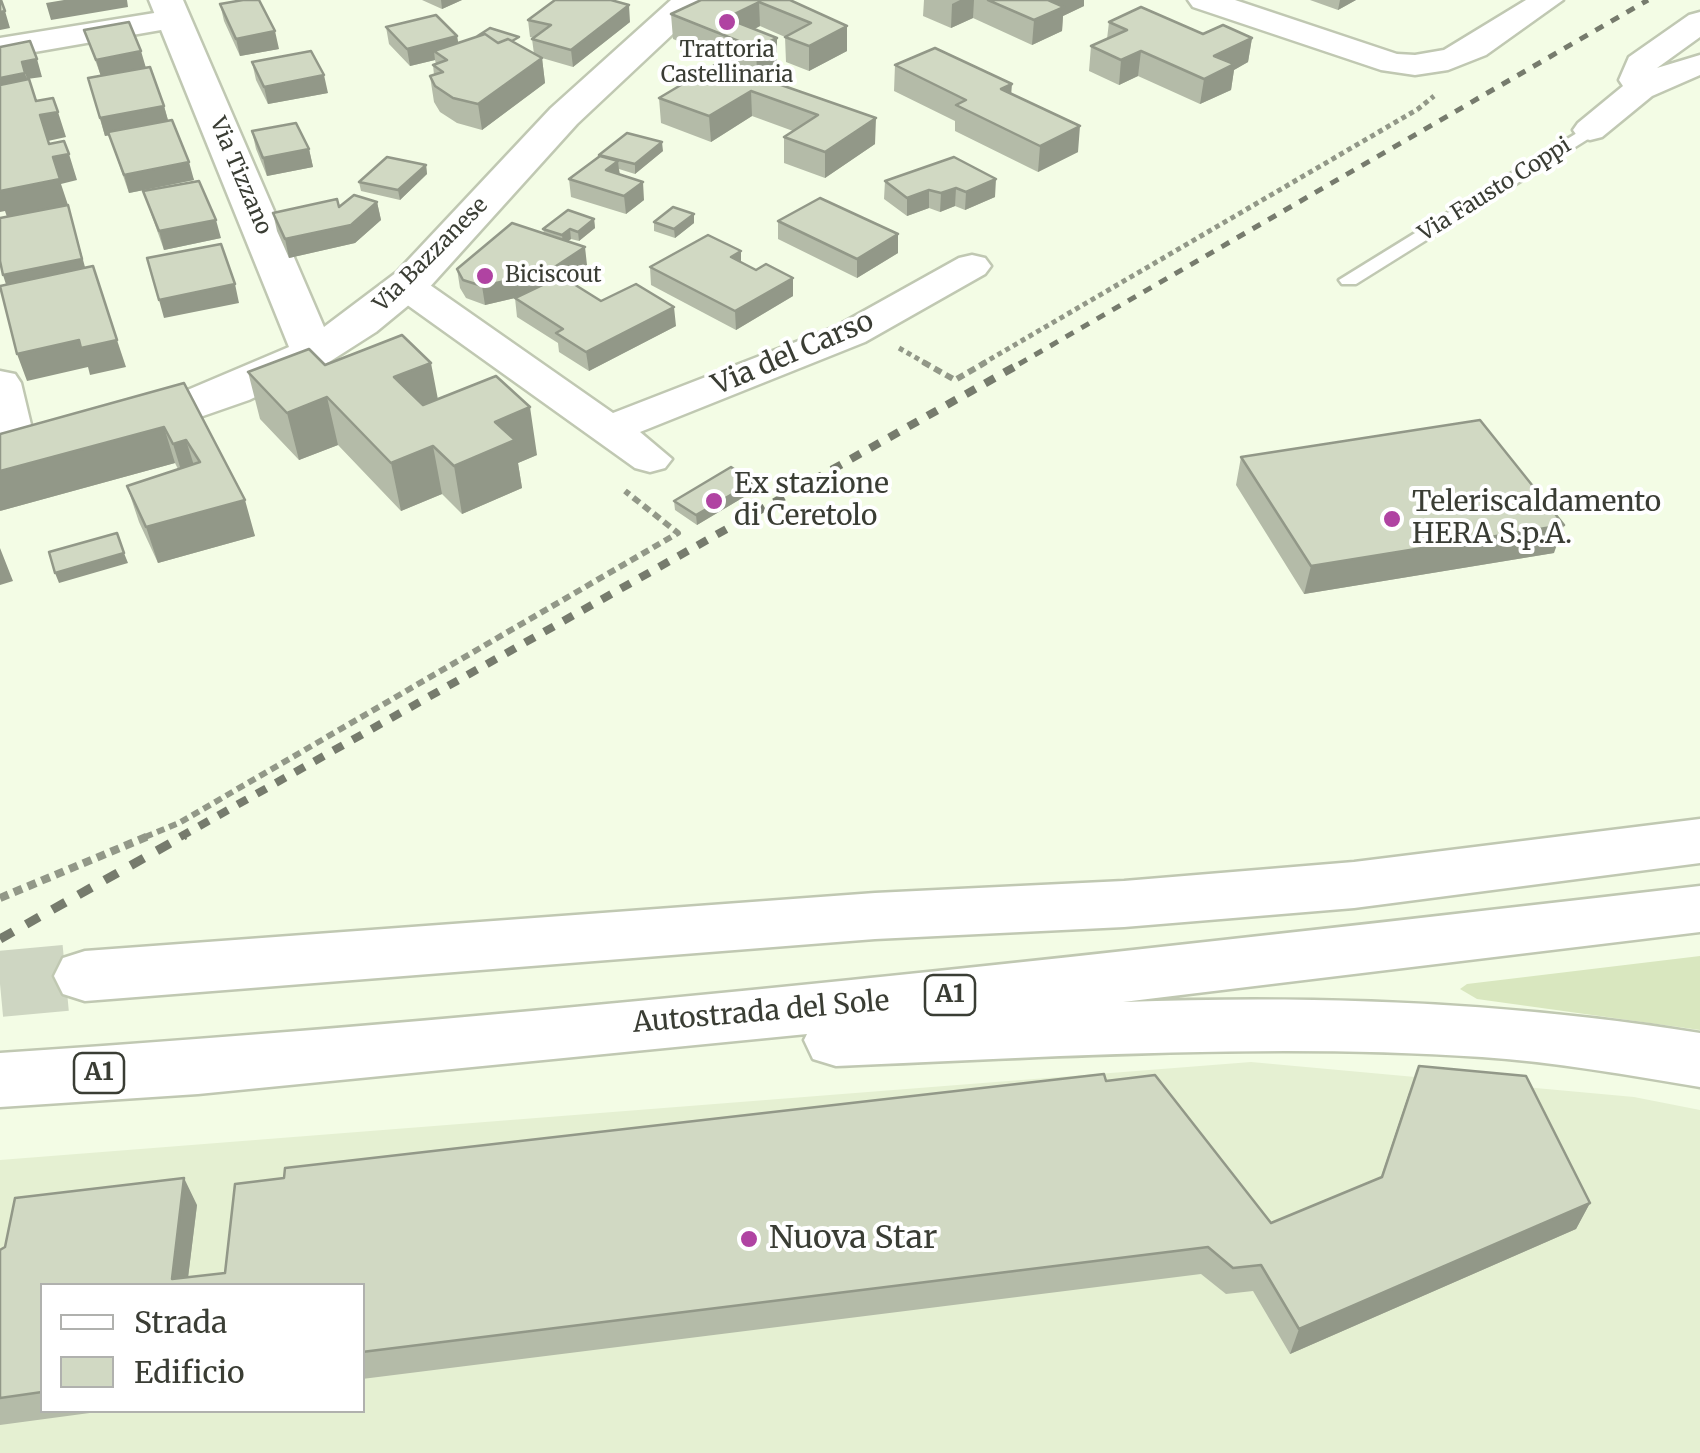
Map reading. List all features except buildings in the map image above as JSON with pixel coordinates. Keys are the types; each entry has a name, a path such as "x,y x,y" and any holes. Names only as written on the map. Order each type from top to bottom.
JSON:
{"main road":[{"name":"Via Bazzanese","path":"9,456 152,418 259,378 312,353 362,322 406,286 592,88 692,0"},
{"name":"Via Tizzano","path":"169,9 312,353"},
{"path":"85,976 874,916 1124,904 1316,888 1700,841"},
{"name":"Autostrada del Sole","path":"0,1080 198,1067 1083,982 1700,909"},
{"path":"198,1067 1204,1022 1399,1024 1514,1034 1700,1060"}],"street":[{"path":"1204,0 1393,63 1420,67 1450,62 1547,0"},
{"path":"0,48 169,9"},
{"name":"Via Fausto Coppi","path":"1633,91 1641,64 1700,22"},
{"name":"Via Fausto Coppi","path":"1590,130 1633,91 1670,72 1700,65"},
{"name":"Via del Carso","path":"608,430 862,328 972,266"},
{"path":"406,286 650,460"},
{"path":"0,383 9,456"}],"lane":[{"name":"Via Fausto Coppi","path":"1349,280 1590,130"}],"path":[{"path":"862,328 955,380 1418,110 1434,96 1432,85"},
{"path":"0,898 180,823 678,533"}],"shaded area":[{"path":"1700,956 1700,1030 1477,999 1460,989 1467,984"},
{"path":"1251,1062 1634,1097 1700,1110 1700,1453 0,1453 0,1160"}],"tunnel":[{"path":"0,984 85,976"}],"railway":[{"path":"1019,364 1648,0"},
{"path":"180,837 1023,362"},
{"path":"0,939 185,835"}],"place":[{"name":"Trattoria Castellinaria","path":"727,22"},
{"name":"Biciscout","path":"485,276"},
{"name":"Ex stazione di Ceretolo","path":"714,501"},
{"name":"Teleriscaldamento HERA S.p.A.","path":"1392,519"},
{"name":"Nuova Star","path":"749,1239"}]}
